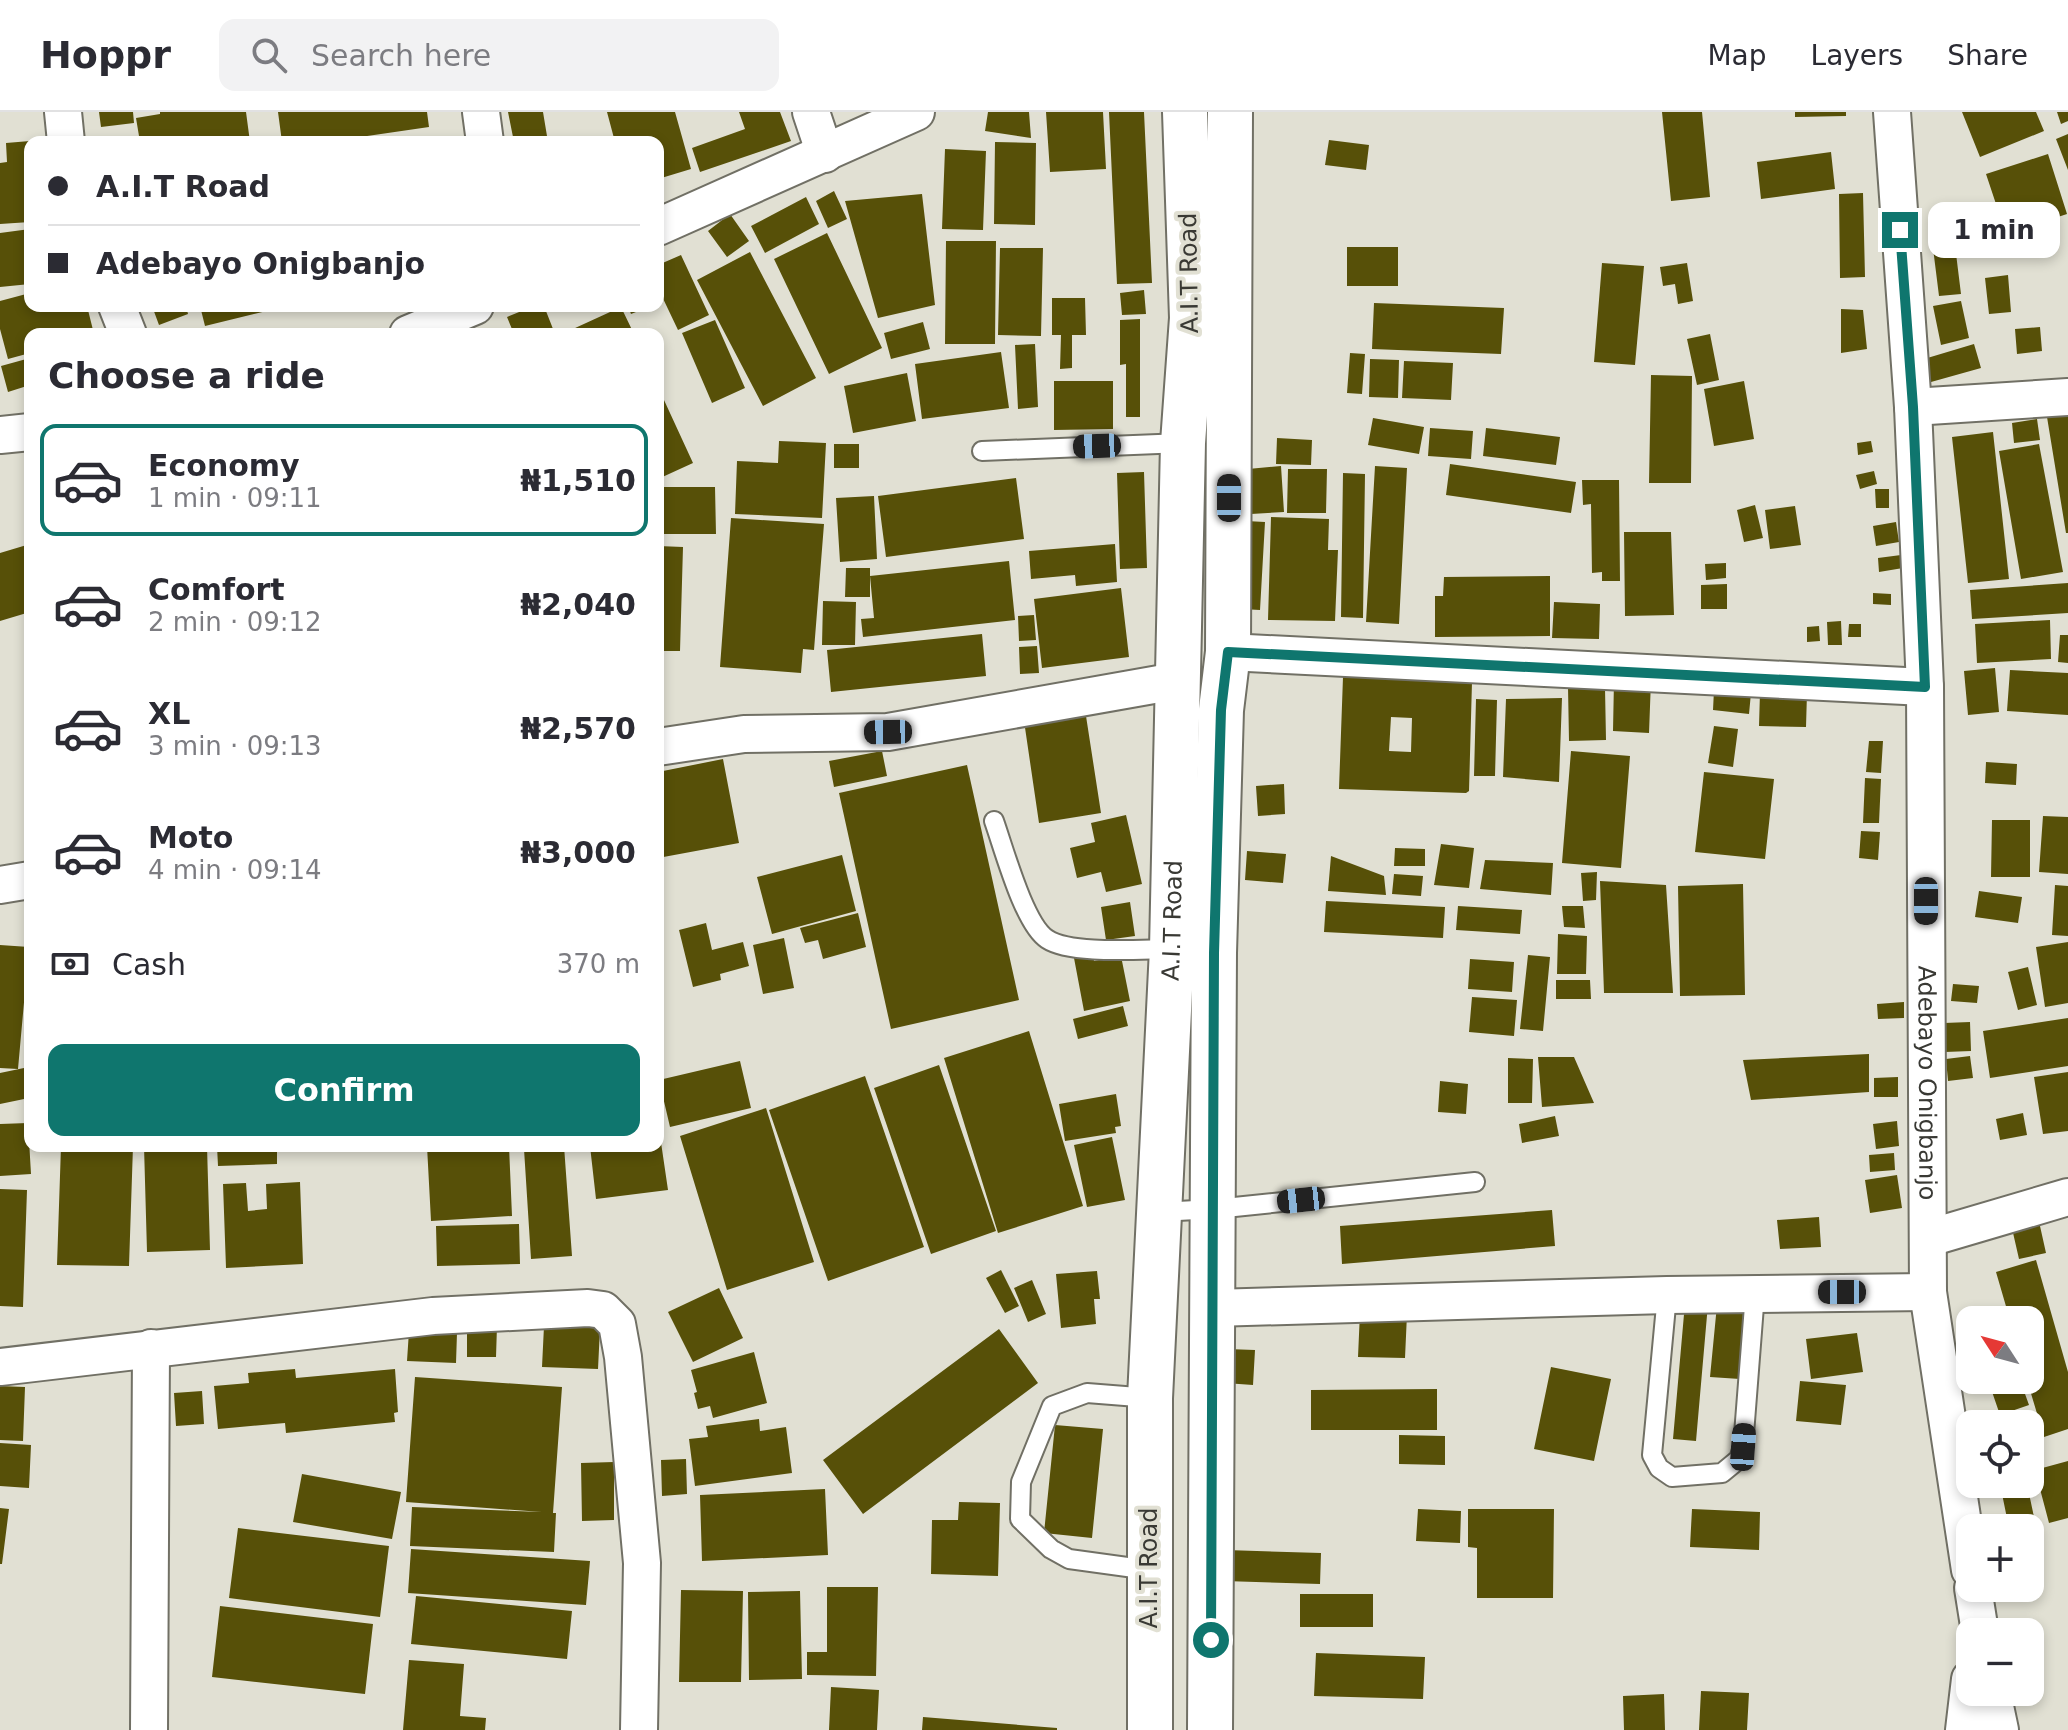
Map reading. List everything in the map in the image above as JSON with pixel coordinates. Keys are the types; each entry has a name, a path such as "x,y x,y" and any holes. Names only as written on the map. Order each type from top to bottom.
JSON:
{"street":[{"path":"63,112 65,136"},
{"path":"481,112 484,136"},
{"path":"811,112 825,154"},
{"path":"664,224 916,112"},
{"name":"A.I.T Road","path":"1150,1730 1150,1398 1172,949 1183,443 1192,318 1185,112"},
{"name":"A.I.T Road","path":"1210,1730 1214,953 1221,710 1228,652 1230,112"},
{"name":"Adebayo Onigbanjo","path":"1892,112 1913,407 1925,687 1928,1292 1962,1514"},
{"path":"422,328 461,312"},
{"path":"1913,407 2068,397"},
{"path":"0,435 24,433"},
{"path":"1228,652 1925,687"},
{"path":"664,746 744,734 888,732 1176,681"},
{"path":"0,885 24,881"},
{"path":"1929,1238 2068,1197"},
{"path":"1213,1308 1755,1293 1928,1292"},
{"path":"0,1367 433,1316 588,1308 603,1310 617,1324 623,1357 642,1563 639,1730"},
{"path":"149,1730 151,1348"},
{"path":"1964,1730 1967,1706"},
{"path":"1995,1706 2000,1730"}],"lane":[{"path":"982,451 1183,443"},
{"path":"994,821 1030,920 1048,940 1084,949 1172,949"},
{"path":"1159,1212 1475,1182"},
{"path":"1667,1295 1652,1455 1659,1468 1672,1477 1722,1473 1739,1459 1743,1447 1755,1293"},
{"path":"1149,1570 1069,1559 1051,1549 1020,1519 1021,1482 1052,1406 1087,1393 1150,1398"}],"building":[{"path":"99,112 133,112 134,123 101,127"},
{"path":"246,112 249,136 139,136 136,118 160,114"},
{"path":"278,112 427,112 429,127 367,136 281,136"},
{"path":"508,112 543,112 547,136 513,136"},
{"path":"607,112 675,112 691,169 664,177 664,136 613,136"},
{"path":"739,112 780,112 791,141 700,172 692,148 745,129"},
{"path":"988,112 1029,112 1031,138 985,131"},
{"path":"1046,112 1103,112 1106,169 1050,172"},
{"path":"1109,112 1144,112 1152,283 1117,284"},
{"path":"1662,112 1702,112 1710,197 1671,201"},
{"path":"1795,112 1846,112 1846,116 1795,117"},
{"path":"1962,112 2036,112 2044,131 1980,157"},
{"path":"2057,112 2068,112 2068,121 2061,124"},
{"path":"2068,134 2068,170 2056,139"},
{"path":"1329,140 1369,145 1366,170 1325,165"},
{"path":"24,142 24,222 0,224 0,163 7,162 6,143"},
{"path":"995,142 1036,143 1035,225 994,224"},
{"path":"945,149 986,151 983,230 942,229"},
{"path":"1831,152 1835,189 1761,199 1757,162"},
{"path":"2048,154 2067,214 2006,234 1986,174"},
{"path":"834,191 847,219 828,228 816,201"},
{"path":"1863,193 1865,277 1840,278 1839,194"},
{"path":"922,194 935,305 878,318 845,201"},
{"path":"806,197 819,224 765,253 751,226"},
{"path":"1951,213 1961,294 1939,296 1929,216"},
{"path":"730,214 749,241 727,257 708,231"},
{"path":"24,230 24,285 0,287 0,233"},
{"path":"827,233 882,348 829,374 774,259"},
{"path":"946,241 996,241 995,344 945,344"},
{"path":"1347,247 1398,247 1398,286 1347,286"},
{"path":"1000,248 1043,248 1041,336 998,335"},
{"path":"750,252 816,378 763,406 697,280"},
{"path":"681,255 709,315 678,330 664,301 664,262"},
{"path":"1602,263 1644,266 1635,365 1594,362"},
{"path":"1687,263 1693,301 1678,304 1675,284 1663,286 1660,267"},
{"path":"2008,275 2011,312 1989,314 1985,278"},
{"path":"1144,290 1146,314 1122,315 1120,293"},
{"path":"24,295 24,312 88,312 92,328 24,328 24,355 8,359 0,329 0,301"},
{"path":"1052,298 1085,298 1086,335 1072,335 1072,368 1060,369 1061,335 1052,335"},
{"path":"1961,301 1969,338 1941,345 1933,306"},
{"path":"1374,303 1504,308 1501,354 1372,349"},
{"path":"1841,309 1863,310 1867,349 1841,353"},
{"path":"154,312 188,312 188,314 159,325"},
{"path":"202,312 263,312 205,326"},
{"path":"519,312 546,312 553,328 512,328 507,317"},
{"path":"610,312 623,312 631,328 575,328"},
{"path":"1140,319 1140,417 1126,417 1126,364 1120,365 1120,320"},
{"path":"715,320 745,388 712,403 682,333"},
{"path":"923,322 930,349 891,359 884,333"},
{"path":"2040,327 2042,351 2017,354 2015,329"},
{"path":"1710,334 1719,380 1697,385 1687,339"},
{"path":"1035,344 1038,407 1018,409 1015,345"},
{"path":"1974,344 1981,368 1931,382 1924,359"},
{"path":"1001,352 1009,408 922,419 915,364"},
{"path":"1350,353 1365,354 1362,394 1347,393"},
{"path":"1370,359 1399,360 1398,398 1369,397"},
{"path":"24,360 24,387 8,392 1,366"},
{"path":"1404,361 1453,363 1451,400 1402,398"},
{"path":"907,373 916,421 853,433 844,386"},
{"path":"1651,375 1692,376 1691,483 1649,483"},
{"path":"1054,381 1113,381 1113,429 1054,430"},
{"path":"1744,381 1754,439 1714,446 1704,389"},
{"path":"664,400 693,463 664,476"},
{"path":"2068,413 2068,533 2066,533 2047,417"},
{"path":"1373,418 1424,427 1419,454 1368,445"},
{"path":"2037,419 2040,440 2014,443 2012,423"},
{"path":"1430,428 1473,431 1471,459 1428,456"},
{"path":"1486,428 1560,437 1556,465 1483,456"},
{"path":"1993,432 2009,579 1968,583 1952,437"},
{"path":"1277,438 1312,440 1311,465 1276,464"},
{"path":"779,441 826,443 822,518 735,514 737,461 778,463"},
{"path":"1871,441 1873,452 1858,455 1857,443"},
{"path":"834,444 859,444 859,468 834,468"},
{"path":"2039,444 2063,572 2021,579 1999,451"},
{"path":"1450,464 1576,482 1571,513 1446,495"},
{"path":"1281,466 1284,512 1251,514 1248,469"},
{"path":"1375,466 1407,468 1399,624 1366,622"},
{"path":"1288,469 1327,469 1326,513 1287,513"},
{"path":"1874,471 1877,484 1860,489 1856,475"},
{"path":"1144,472 1147,568 1120,569 1117,473"},
{"path":"1343,473 1365,474 1363,618 1341,617"},
{"path":"1016,478 1024,539 886,557 878,496"},
{"path":"1582,480 1619,480 1620,581 1602,581 1602,572 1592,573 1591,504 1583,505"},
{"path":"664,487 715,487 716,534 664,534"},
{"path":"1875,489 1889,489 1889,508 1876,508"},
{"path":"874,496 877,559 840,562 836,498"},
{"path":"1755,505 1763,538 1744,542 1737,510"},
{"path":"1795,506 1801,545 1770,549 1765,510"},
{"path":"1271,517 1329,519 1328,550 1338,550 1335,621 1268,620"},
{"path":"731,518 824,524 814,650 803,649 801,673 720,667"},
{"path":"1246,521 1265,522 1260,610 1241,609"},
{"path":"1896,522 1899,542 1876,546 1873,526"},
{"path":"1624,532 1671,532 1674,615 1625,616"},
{"path":"1115,544 1117,582 1076,586 1075,575 1031,579 1029,551"},
{"path":"24,546 24,614 0,621 0,553"},
{"path":"664,546 683,547 680,651 664,651"},
{"path":"1901,555 1903,568 1879,572 1878,558"},
{"path":"1009,561 1015,620 863,637 861,619 874,618 870,576"},
{"path":"1726,563 1726,578 1706,580 1705,564"},
{"path":"846,568 870,568 870,597 845,597"},
{"path":"1550,576 1550,636 1435,637 1435,596 1443,596 1444,577"},
{"path":"2068,583 2068,613 1972,619 1970,590"},
{"path":"1727,584 1727,609 1701,609 1701,585"},
{"path":"1121,588 1129,657 1042,668 1034,599"},
{"path":"1873,593 1891,594 1891,605 1873,604"},
{"path":"823,601 856,602 855,645 822,645"},
{"path":"1554,602 1600,604 1599,639 1552,638"},
{"path":"1034,615 1036,640 1019,641 1018,616"},
{"path":"2050,620 2051,659 1977,663 1975,624"},
{"path":"1841,621 1842,645 1828,645 1827,622"},
{"path":"1849,624 1861,624 1861,637 1848,637"},
{"path":"1819,626 1820,641 1807,642 1807,627"},
{"path":"982,634 986,676 831,692 827,650"},
{"path":"2060,635 2068,635 2068,663 2058,662"},
{"path":"1037,646 1039,673 1020,674 1019,647"},
{"path":"1995,668 1999,712 1968,715 1964,671"},
{"path":"2010,670 2068,673 2068,715 2007,711"},
{"path":"1343,677 1472,682 1469,791 1339,789","holes":["1391,717 1412,718 1411,752 1389,751"]},
{"path":"1614,680 1651,680 1649,733 1613,731"},
{"path":"1568,687 1605,688 1606,740 1569,741"},
{"path":"1714,690 1751,693 1749,714 1713,710"},
{"path":"1760,692 1807,693 1806,727 1759,726"},
{"path":"1562,698 1559,782 1503,777 1506,699"},
{"path":"1476,699 1497,700 1495,776 1474,776"},
{"path":"1057,708 1059,721 1086,716 1101,813 1039,823 1023,714"},
{"path":"1714,726 1738,729 1733,767 1708,763"},
{"path":"1869,741 1883,741 1881,773 1866,772"},
{"path":"882,751 887,776 834,787 829,761"},
{"path":"1571,751 1630,756 1621,868 1562,863"},
{"path":"723,759 739,843 664,857 664,771"},
{"path":"1986,762 2017,764 2016,785 1985,783"},
{"path":"967,765 1019,1000 891,1029 839,793"},
{"path":"1704,772 1774,779 1765,859 1695,852"},
{"path":"1865,778 1881,779 1879,823 1863,823"},
{"path":"1284,784 1285,814 1258,816 1256,786"},
{"path":"1126,815 1142,884 1106,892 1101,872 1077,878 1070,848 1095,842 1091,823"},
{"path":"2043,816 2068,817 2068,874 2039,872"},
{"path":"1992,820 2030,820 2030,877 1991,877"},
{"path":"1861,831 1880,832 1878,860 1859,858"},
{"path":"1441,844 1474,848 1469,888 1434,885"},
{"path":"1395,848 1425,849 1425,866 1394,866"},
{"path":"1247,851 1286,854 1283,883 1245,880"},
{"path":"842,855 856,911 772,934 757,877"},
{"path":"1331,856 1384,876 1386,895 1328,891"},
{"path":"1485,860 1553,863 1551,895 1480,889"},
{"path":"1597,872 1596,900 1583,901 1581,873"},
{"path":"1394,874 1423,876 1421,896 1392,894"},
{"path":"1600,881 1666,885 1673,993 1604,993"},
{"path":"1743,884 1745,995 1680,996 1678,886"},
{"path":"2055,885 2068,886 2068,936 2052,935"},
{"path":"1979,891 2022,897 2018,923 1975,917"},
{"path":"1326,901 1445,907 1443,938 1324,932"},
{"path":"1130,902 1135,936 1106,940 1101,907"},
{"path":"1458,906 1522,910 1520,934 1456,930"},
{"path":"1562,906 1583,906 1585,928 1564,927"},
{"path":"858,913 866,947 823,959 818,940 805,943 800,928"},
{"path":"706,923 712,950 743,942 749,966 720,974 721,980 693,987 679,930"},
{"path":"1558,934 1587,936 1586,974 1557,974"},
{"path":"784,938 794,988 763,994 753,945"},
{"path":"2068,942 2068,1003 2045,1007 2036,947"},
{"path":"0,945 24,947 24,1002 18,1069 0,1068"},
{"path":"1093,955 1094,961 1121,956 1130,1001 1084,1011 1074,958"},
{"path":"1528,955 1550,957 1543,1031 1520,1029"},
{"path":"1470,959 1514,962 1512,992 1468,989"},
{"path":"2028,967 2037,1005 2018,1010 2008,972"},
{"path":"1556,980 1590,980 1591,999 1556,999"},
{"path":"1953,984 1979,986 1977,1003 1951,1001"},
{"path":"1472,997 1517,1000 1514,1036 1469,1032"},
{"path":"1904,1002 1904,1018 1878,1019 1877,1004"},
{"path":"1123,1006 1128,1026 1078,1039 1073,1019"},
{"path":"2068,1018 2068,1066 1990,1078 1983,1031"},
{"path":"1970,1022 1971,1051 1945,1052 1944,1023"},
{"path":"1029,1031 1083,1206 998,1233 944,1058"},
{"path":"1869,1054 1869,1092 1751,1100 1743,1060"},
{"path":"1970,1056 1973,1078 1948,1081 1946,1059"},
{"path":"1538,1057 1574,1057 1594,1103 1542,1107"},
{"path":"1508,1058 1533,1059 1532,1103 1508,1103"},
{"path":"740,1061 751,1108 670,1127 664,1101 664,1079"},
{"path":"939,1065 996,1231 931,1254 874,1088"},
{"path":"24,1068 24,1099 0,1104 0,1073"},
{"path":"2068,1072 2068,1131 2043,1134 2034,1077"},
{"path":"865,1076 924,1247 828,1281 769,1110"},
{"path":"1898,1077 1898,1097 1874,1097 1874,1078"},
{"path":"1440,1081 1468,1084 1466,1114 1438,1112"},
{"path":"1116,1094 1121,1126 1115,1127 1116,1133 1065,1141 1059,1104"},
{"path":"766,1108 814,1262 727,1290 680,1136"},
{"path":"2023,1113 2027,1135 2000,1140 1996,1119"},
{"path":"1555,1116 1559,1136 1522,1143 1519,1124"},
{"path":"1897,1121 1899,1146 1876,1149 1873,1124"},
{"path":"24,1123 24,1152 30,1152 31,1174 0,1176 0,1124"},
{"path":"1112,1137 1125,1200 1087,1207 1074,1145"},
{"path":"61,1152 133,1152 129,1266 57,1265"},
{"path":"144,1152 207,1152 210,1250 147,1252"},
{"path":"217,1152 277,1152 277,1164 218,1166"},
{"path":"427,1152 509,1152 512,1216 431,1221"},
{"path":"524,1152 564,1152 572,1256 531,1259"},
{"path":"591,1152 662,1152 668,1190 596,1199"},
{"path":"1894,1153 1895,1170 1870,1172 1869,1155"},
{"path":"1897,1175 1902,1208 1870,1213 1865,1180"},
{"path":"300,1182 303,1264 226,1268 223,1184 246,1183 248,1211 267,1209 266,1184"},
{"path":"0,1189 27,1190 23,1307 0,1306"},
{"path":"1552,1210 1555,1246 1342,1264 1340,1226"},
{"path":"1819,1217 1821,1247 1780,1249 1777,1220"},
{"path":"2038,1217 2046,1253 2019,1259 2011,1224"},
{"path":"519,1224 520,1264 437,1266 436,1226"},
{"path":"2036,1260 2068,1372 2068,1429 2044,1437 2044,1410 2036,1410 2031,1394 2044,1394 2044,1306 2006,1306 1996,1272"},
{"path":"1001,1270 1019,1306 1005,1313 986,1278"},
{"path":"1097,1271 1100,1299 1094,1299 1096,1324 1061,1328 1056,1274"},
{"path":"1032,1280 1046,1314 1028,1322 1014,1288"},
{"path":"719,1288 743,1338 693,1362 668,1312"},
{"path":"1685,1303 1708,1304 1696,1441 1673,1439"},
{"path":"1717,1305 1746,1308 1740,1379 1710,1377"},
{"path":"1360,1312 1407,1314 1405,1358 1358,1357"},
{"path":"467,1325 497,1326 496,1357 467,1357"},
{"path":"544,1326 600,1328 598,1369 542,1367"},
{"path":"999,1329 1038,1383 863,1514 823,1460"},
{"path":"409,1331 457,1333 456,1363 407,1361"},
{"path":"1857,1333 1863,1372 1811,1379 1806,1339"},
{"path":"1227,1349 1255,1350 1253,1385 1225,1383"},
{"path":"754,1352 767,1403 713,1418 710,1406 698,1409 691,1370"},
{"path":"1551,1367 1611,1379 1594,1461 1534,1449"},
{"path":"295,1369 296,1378 395,1369 398,1412 394,1413 395,1422 286,1433 285,1423 218,1429 214,1386 249,1383 248,1373"},
{"path":"415,1377 562,1387 553,1513 556,1513 554,1552 410,1546 412,1507 542,1512 406,1502"},
{"path":"1800,1381 1846,1385 1841,1425 1796,1421"},
{"path":"0,1386 25,1387 23,1441 0,1440"},
{"path":"1437,1389 1437,1430 1311,1430 1311,1390"},
{"path":"202,1391 204,1424 176,1426 174,1393"},
{"path":"1993,1394 2025,1394 2029,1405 2014,1410 1998,1410"},
{"path":"759,1419 760,1431 786,1427 792,1473 695,1486 689,1439 708,1437 706,1426"},
{"path":"1055,1425 1103,1429 1092,1538 1044,1533"},
{"path":"1399,1435 1445,1436 1445,1465 1399,1464"},
{"path":"0,1443 31,1445 29,1488 0,1486"},
{"path":"686,1459 687,1494 662,1496 661,1460"},
{"path":"2068,1461 2068,1518 2049,1523 2042,1498 2044,1468"},
{"path":"614,1462 614,1520 582,1521 581,1463"},
{"path":"302,1474 401,1492 392,1539 293,1522"},
{"path":"825,1489 828,1555 702,1561 700,1495"},
{"path":"2003,1498 2030,1498 2033,1514 2006,1514"},
{"path":"959,1502 1000,1503 998,1576 931,1574 932,1520 958,1520"},
{"path":"0,1508 9,1509 2,1564 0,1564"},
{"path":"1418,1509 1461,1511 1460,1543 1416,1541"},
{"path":"1468,1509 1554,1509 1553,1598 1477,1598 1477,1548 1468,1547"},
{"path":"1692,1509 1760,1512 1759,1550 1690,1547"},
{"path":"238,1528 389,1546 380,1617 229,1598"},
{"path":"411,1549 590,1561 586,1605 408,1593"},
{"path":"1226,1550 1321,1553 1320,1584 1224,1581"},
{"path":"827,1587 878,1587 876,1676 807,1675 807,1652 827,1652"},
{"path":"681,1590 743,1591 741,1682 679,1682"},
{"path":"800,1591 802,1679 749,1680 748,1592"},
{"path":"1300,1594 1373,1594 1373,1627 1300,1627"},
{"path":"416,1596 572,1611 567,1659 411,1644"},
{"path":"220,1606 373,1624 365,1694 212,1677"},
{"path":"1316,1653 1425,1657 1423,1699 1314,1696"},
{"path":"409,1660 464,1664 460,1716 486,1718 485,1730 403,1730"},
{"path":"831,1687 879,1690 877,1730 829,1730"},
{"path":"1701,1691 1749,1693 1747,1730 1699,1730"},
{"path":"1664,1694 1665,1730 1624,1730 1623,1696"},
{"path":"923,1717 1057,1728 1057,1730 922,1730"}],"route":[{"path":"1211,1640 1214,953 1221,710 1228,652 1925,687 1913,407 1900,230"}]}
